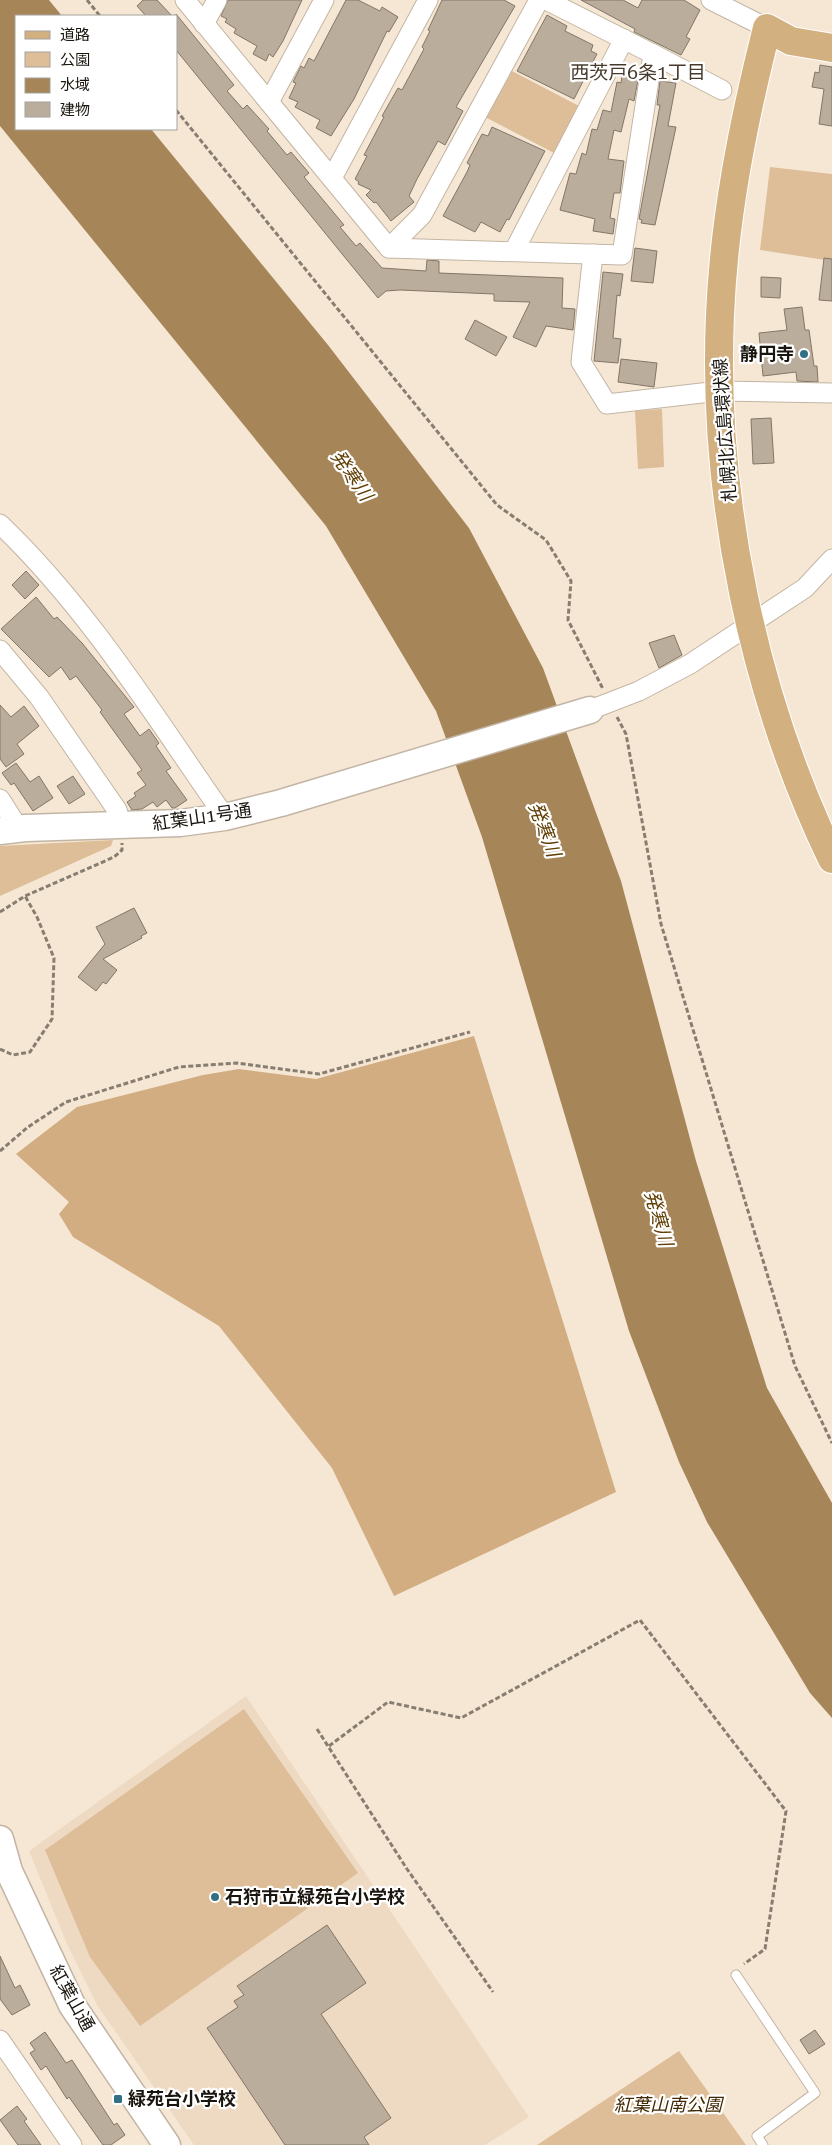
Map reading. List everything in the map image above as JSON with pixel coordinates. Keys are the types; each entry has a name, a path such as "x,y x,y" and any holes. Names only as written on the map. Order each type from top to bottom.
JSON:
{"main road":[{"path":"767,28 791,41 832,48"},
{"name":"札幌北広島環状線","path":"767,28 747,105 731,200 720,315 719,391 734,538 749,624 775,717 799,782 832,859"}],"street":[{"path":"185,0 389,248 622,254 652,54"},
{"path":"204,24 217,0"},
{"path":"269,102 324,0"},
{"path":"332,178 428,0"},
{"path":"389,248 422,215 539,0"},
{"path":"546,0 722,90"},
{"path":"720,2 767,28"},
{"path":"514,252 624,40"},
{"path":"593,254 581,362 607,404 719,391 832,393"},
{"path":"0,524 38,561 99,639 225,817"},
{"path":"600,706 665,679 805,588 832,559"},
{"path":"0,650 40,697 117,810 121,833"},
{"name":"紅葉山1号通","path":"9,830 121,833 225,817 274,805 600,706"},
{"path":"0,799 9,830"},
{"name":"紅葉山通","path":"0,1839 9,1871 72,2005 167,2145"},
{"path":"1,2045 72,2145"}],"lane":[{"path":"736,1975 814,2093 757,2136 763,2145"}],"path":[{"path":"87,0 99,15"},
{"path":"178,112 497,505 546,540 571,581 568,620 600,706 626,734 660,924 795,1366 832,1443"},
{"path":"0,912 25,896 114,857 122,850 121,833"},
{"path":"0,1049 13,1055 30,1052 52,1019 54,958 25,896"},
{"path":"0,1151 28,1127 66,1102 179,1067 237,1063 319,1074 470,1032"},
{"path":"329,1746 388,1702 461,1718 640,1620 786,1811 765,1950 744,1964"},
{"path":"317,1729 407,1869 493,1992"}],"shaded area":[{"path":"474,1036 616,1492 394,1596 332,1468 219,1326 73,1237 59,1214 69,1202 16,1154 77,1107 203,1075 239,1069 316,1079"},
{"name":"石狩市立緑苑台小学校","path":"246,1696 529,2117 485,2145 194,2145 97,2005 67,1944 29,1851"}],"green space":[{"path":"510,70 579,106 554,153 485,117"},
{"path":"770,167 832,174 832,261 760,250"},
{"path":"662,409 664,467 638,469 635,411"},
{"path":"113,840 111,846 0,896 0,846"},
{"path":"244,1709 358,1873 140,2026 90,1957 45,1850"},
{"name":"紅葉山南公園","path":"679,2051 746,2145 537,2145"}],"water":[{"name":"発寒川","path":"0,0 49,0 61,15 15,15 15,130 152,130 328,345 469,528 543,668 621,881 696,1161 767,1388 832,1503 832,1718 810,1693 707,1522 679,1462 629,1331 482,837 436,711 326,526 0,126"}],"building":[{"path":"143,0 157,0 171,15 145,15 137,6"},
{"path":"228,0 302,0 283,41 273,57 269,54 266,61 253,54 257,46 234,33 236,29 225,22 227,19 221,16"},
{"path":"346,0 358,0 380,11 382,7 398,17 389,32 387,31 354,99 331,136 316,128 320,120 295,107 298,102 289,98 296,83 293,82 301,66 304,68 309,58 314,61"},
{"path":"442,0 504,0 515,6 456,107 463,111 445,145 438,141 417,179 409,196 414,202 391,221 376,202 374,203 366,195 371,190 358,184 359,182 355,179 367,156 364,155 384,117 382,116 398,88 402,90 424,49 422,47 430,31 428,30"},
{"path":"581,0 623,0 638,8 642,0 684,0 700,10 686,37 690,39 681,55 634,32 635,29"},
{"path":"547,15 567,26 565,31 593,45 591,51 597,54 574,99 517,71"},
{"path":"178,16 234,85 227,91 243,109 247,105 269,129 267,131 287,155 291,152 309,173 304,177 344,225 340,227 356,246 360,243 382,268 426,271 427,260 439,261 439,273 563,278 562,308 575,309 573,330 546,326 536,347 513,337 530,302 494,301 494,294 400,290 386,291 378,298 178,52"},
{"path":"820,65 832,67 832,126 819,124 824,89 812,87 815,72 819,73"},
{"path":"622,76 638,80 634,101 629,99 621,132 614,130 608,159 624,161 620,193 614,193 610,218 615,219 613,234 593,231 595,219 560,210 570,173 576,174 582,153 586,155 592,129 597,130 603,110 611,112 617,82 621,83"},
{"path":"660,81 676,83 668,126 676,127 655,225 641,223 642,220 639,219 660,105 657,105"},
{"path":"492,127 545,151 509,220 507,219 500,232 481,222 475,232 443,216 467,172 470,165 467,163 482,134 488,136"},
{"path":"635,248 657,251 653,283 631,281"},
{"path":"824,258 832,259 832,301 819,300"},
{"path":"603,272 623,274 620,296 617,295 613,338 621,339 618,363 594,361"},
{"path":"761,277 781,278 780,298 761,297"},
{"path":"802,307 805,330 809,330 814,366 817,366 818,382 797,381 796,372 763,376 759,333 787,330 784,309"},
{"path":"475,320 507,337 496,356 465,339"},
{"path":"621,359 657,363 654,387 618,382"},
{"path":"771,418 774,463 753,464 751,419"},
{"path":"26,571 39,585 25,599 12,585"},
{"path":"36,597 54,619 57,617 82,643 134,707 124,714 140,736 149,729 159,743 156,746 171,768 166,771 187,800 175,808 172,808 166,800 157,807 153,802 142,809 132,810 127,802 136,796 134,793 146,785 137,773 142,770 100,712 102,710 76,676 70,680 61,667 49,677 1,629"},
{"path":"674,635 682,655 659,668 649,643"},
{"path":"0,705 11,717 24,706 39,726 17,744 24,754 6,767 0,759"},
{"path":"16,763 30,782 39,776 53,798 33,811 14,783 11,785 2,773"},
{"path":"73,776 85,794 69,804 57,786"},
{"path":"134,908 147,933 141,936 142,938 103,959 117,970 106,984 103,982 96,991 78,977 105,944 96,927"},
{"path":"327,1925 366,1983 321,2014 391,2118 364,2137 369,2145 285,2145 207,2028 238,2007 234,2001 244,1995 237,1986"},
{"path":"0,1956 15,1988 20,1985 30,2005 12,2015 0,1999"},
{"path":"815,2030 825,2044 809,2054 800,2040"},
{"path":"45,2032 66,2063 72,2060 114,2125 117,2123 125,2135 111,2145 103,2145 69,2097 67,2099 46,2066 41,2070 30,2053 35,2050 30,2043"},
{"path":"17,2106 27,2119 24,2121 41,2145 18,2145 0,2120"}],"place":[{"name":"静円寺","path":"804,354"},
{"name":"石狩市立緑苑台小学校","path":"215,1897"},
{"name":"緑苑台小学校","path":"118,2099"}],"district":[{"name":"西茨戸6条1丁目","path":"638,72"}]}
